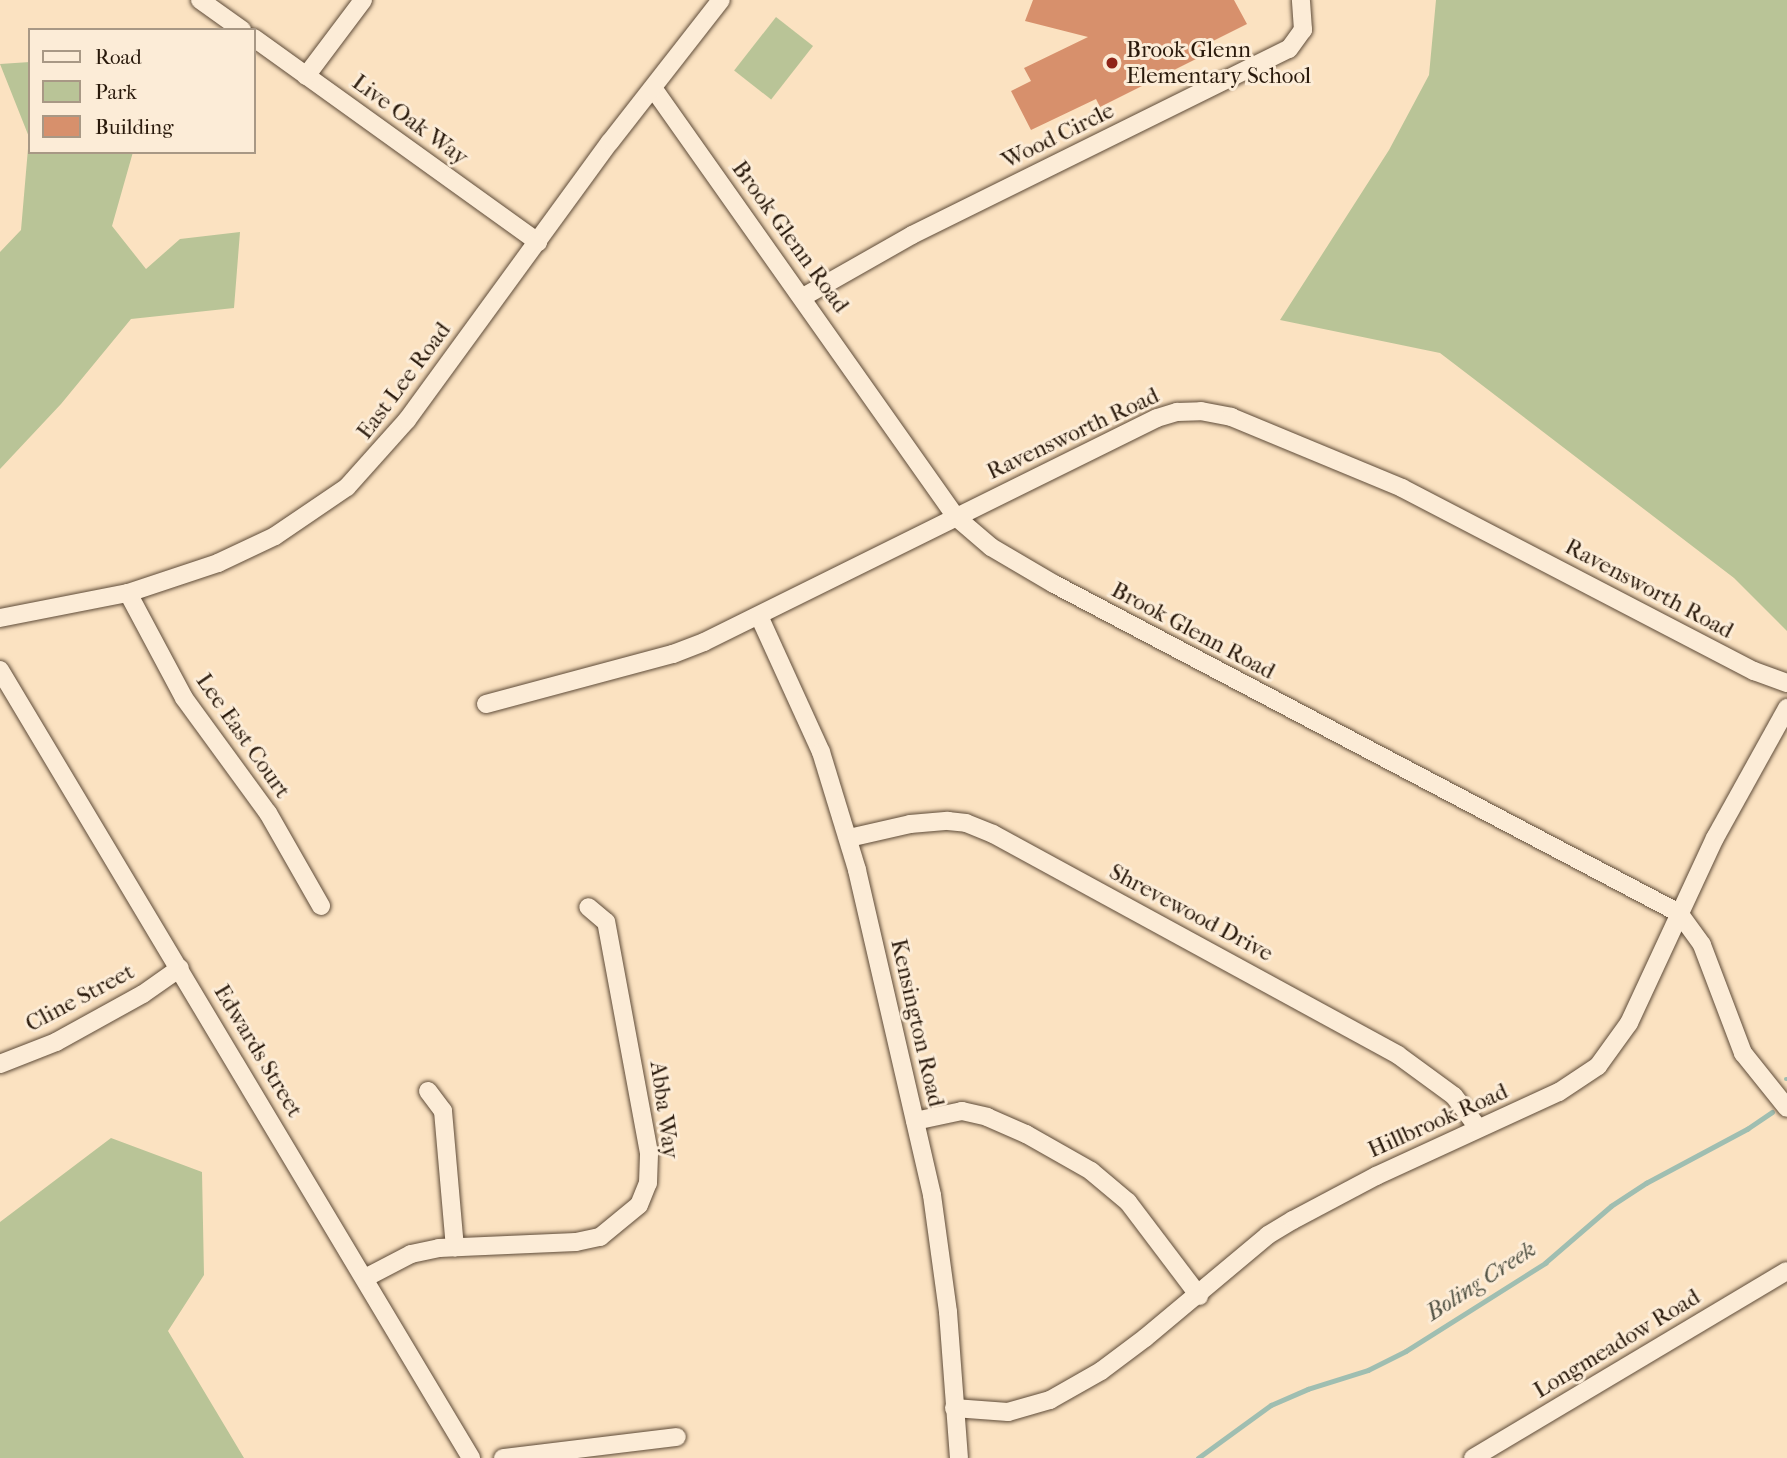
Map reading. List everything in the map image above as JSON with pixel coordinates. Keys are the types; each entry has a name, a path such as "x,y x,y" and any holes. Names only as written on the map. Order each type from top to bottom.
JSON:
{"street":[{"path":"200,0 239,28"},
{"path":"306,76 363,0"},
{"name":"East Lee Road","path":"0,618 128,593 206,568 248,550 302,521 346,488 407,421 720,0"},
{"name":"Wood Circle","path":"803,297 912,235 1289,49 1303,30 1301,0"},
{"name":"Live Oak Way","path":"256,39 538,242"},
{"name":"Brook Glenn Road","path":"653,88 956,517 991,547 1054,584 1679,913 1702,945 1743,1053 1787,1108"},
{"name":"Ravensworth Road","path":"486,704 673,654 759,616 1157,418 1177,412 1220,414 1402,488 1754,671 1787,683"},
{"name":"Lee East Court","path":"128,593 184,698 268,813 321,906"},
{"name":"Kensington Road","path":"759,616 821,752 849,838 915,1121 942,1262 959,1458"},
{"name":"Edwards Street","path":"0,670 471,1458"},
{"name":"Hillbrook Road","path":"954,1408 1008,1412 1050,1401 1101,1371 1199,1296 1268,1235 1376,1175 1559,1092 1590,1073 1606,1058 1629,1023 1715,838 1787,708"},
{"name":"Shrevewood Drive","path":"849,838 910,824 948,821 966,823 993,834 1398,1055 1454,1096 1478,1128"},
{"name":"Abba Way","path":"365,1278 411,1254 455,1247 576,1242 600,1237 639,1205 648,1183 649,1153 606,922 588,907"},
{"name":"Cline Street","path":"0,1063 56,1042 117,1010 180,968"},
{"path":"428,1091 443,1111 455,1247"},
{"path":"915,1121 962,1111 987,1116 1026,1134 1091,1171 1128,1202 1199,1296"},
{"name":"Longmeadow Road","path":"1473,1458 1787,1271"},
{"path":"503,1458 677,1437"}],"green space":[{"path":"1436,0 1787,0 1787,631 1734,578 1440,353 1280,320 1389,150 1429,75"},
{"path":"776,17 813,46 771,100 734,71"},
{"path":"28,62 28,134 0,64"},
{"path":"28,149 28,154 132,154 112,226 146,269 180,239 240,232 234,308 131,319 61,404 0,469 0,252 21,230"},
{"path":"111,1138 202,1172 204,1275 168,1331 244,1458 0,1458 0,1222"}],"building":[{"name":"Brook Glenn Elementary School","path":"1033,0 1234,0 1247,24 1195,50 1200,57 1100,107 1096,99 1031,130 1011,91 1031,81 1024,68 1088,37 1025,21"}],"waterway":[{"name":"Boling Creek","path":"1198,1458 1271,1405 1308,1389 1368,1370 1406,1351 1545,1263 1611,1206 1646,1183 1747,1129 1772,1112"}],"place":[{"name":"Brook Glenn Elementary School","path":"1112,63"}]}
